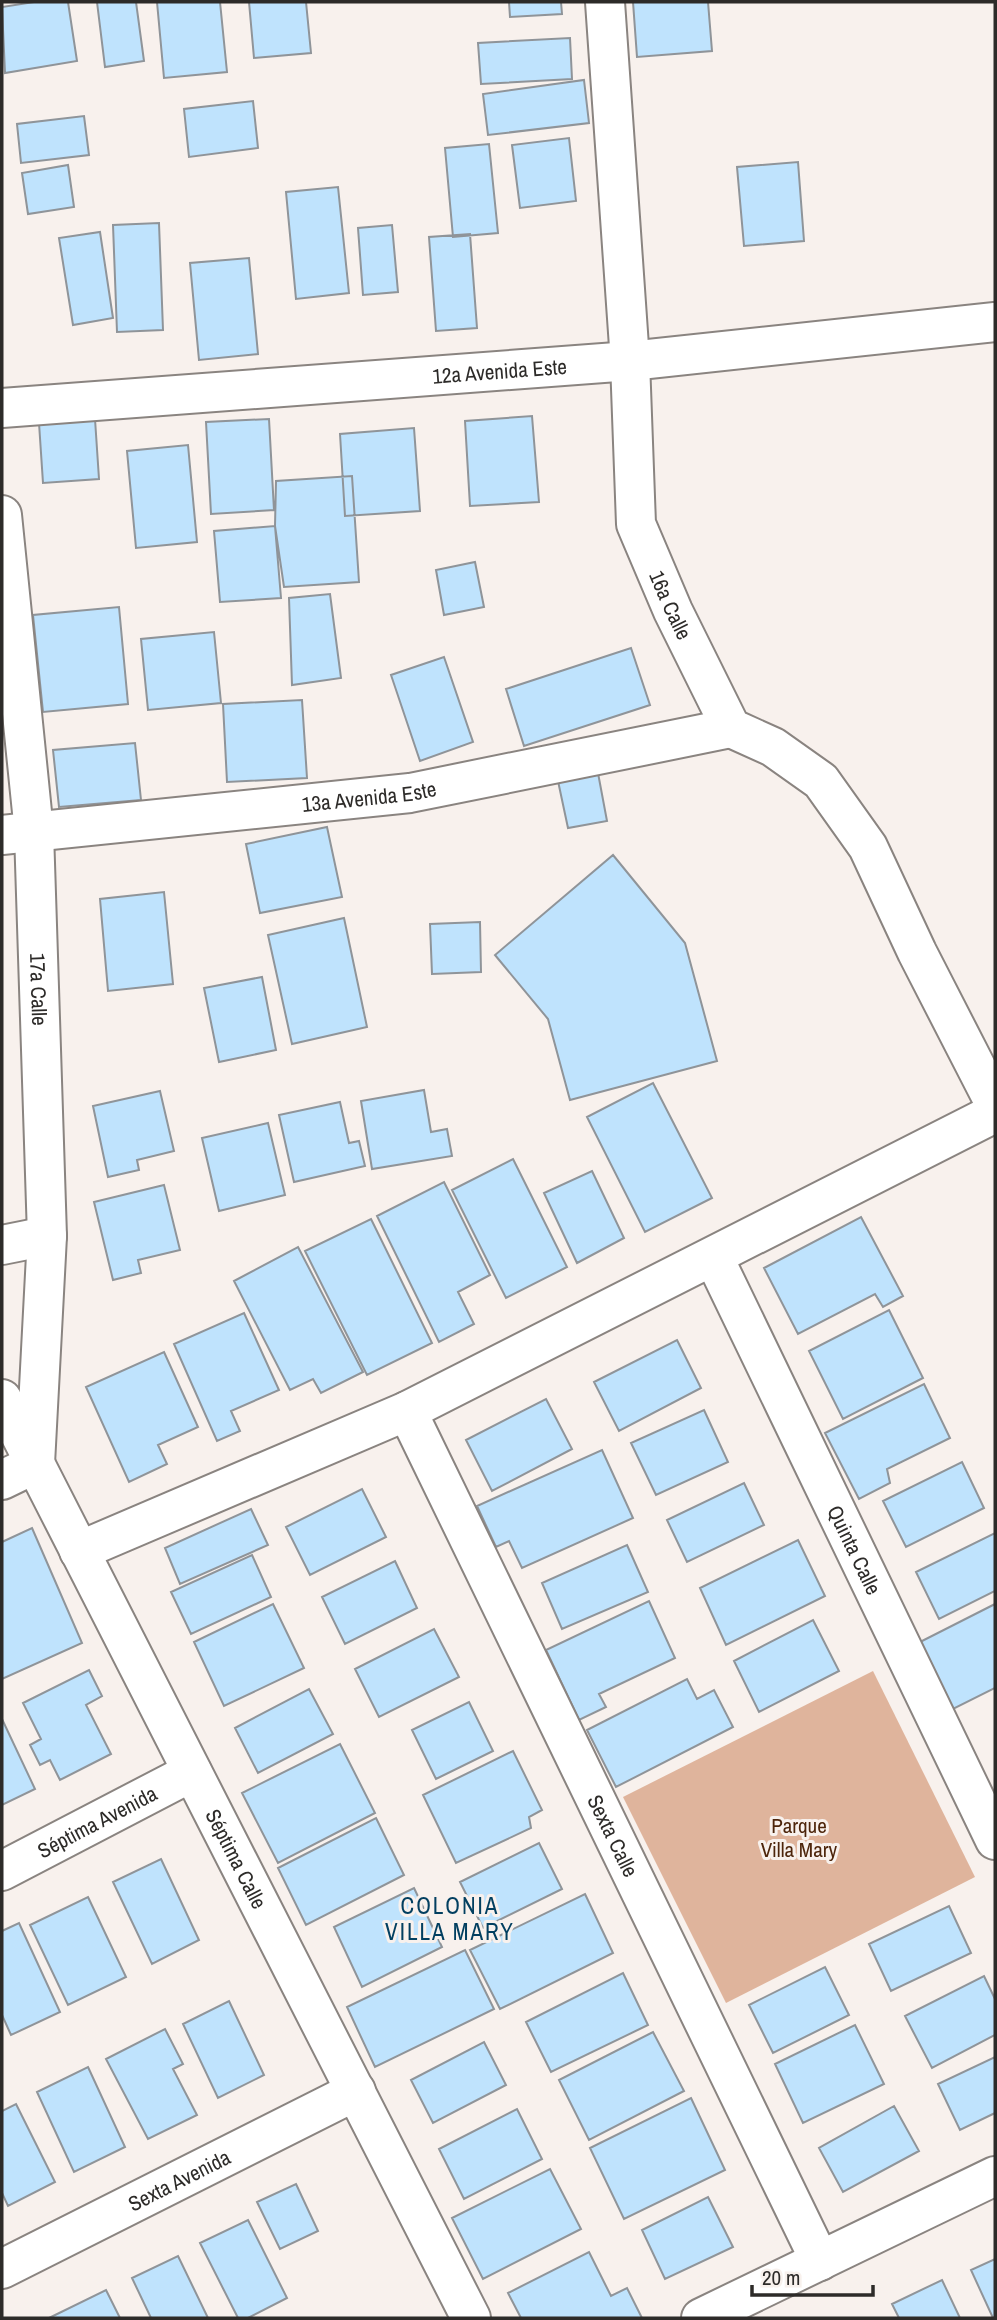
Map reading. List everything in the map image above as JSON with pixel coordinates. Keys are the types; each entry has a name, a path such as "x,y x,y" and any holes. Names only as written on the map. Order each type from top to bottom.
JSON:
{"street":[{"name":"16a Calle","path":"605,2 630,361 636,524 673,611 731,728"},
{"name":"12a Avenida Este","path":"2,408 630,361 995,322"},
{"name":"17a Calle","path":"2,515 18,834 47,1236 18,1472"},
{"name":"13a Avenida Este","path":"18,834 411,793 731,728"},
{"path":"731,728 773,747 821,781 860,836 995,1104"},
{"path":"79,1550 407,1411 714,1258 995,1113"},
{"path":"2,1245 47,1236"},
{"name":"Quinta Calle","path":"714,1258 995,1840"},
{"name":"Séptima Calle","path":"2,1399 18,1472 79,1550 471,2318"},
{"name":"Sexta Calle","path":"407,1411 820,2261"},
{"name":"Séptima Avenida","path":"2,1871 192,1772"},
{"name":"Sexta Avenida","path":"2,2269 356,2091"},
{"path":"701,2318 995,2176"}],"green space":[{"name":"Parque Villa Mary","path":"873,1671 975,1877 726,2003 623,1797"}],"building":[{"path":"34,2 68,2 77,61 5,73 2,7"},
{"path":"97,2 136,2 144,61 105,67"},
{"path":"157,2 220,2 227,72 164,78"},
{"path":"249,2 306,2 311,53 254,58"},
{"path":"509,2 561,2 562,14 510,17"},
{"path":"633,2 708,2 712,51 637,57"},
{"path":"570,38 572,79 481,84 478,43"},
{"path":"584,80 589,123 488,135 483,94"},
{"path":"253,101 258,148 189,157 184,109"},
{"path":"84,116 89,155 21,163 17,124"},
{"path":"569,138 576,201 520,208 512,145"},
{"path":"489,144 498,233 453,237 445,148"},
{"path":"798,162 804,241 744,246 737,167"},
{"path":"68,165 74,207 28,214 22,173"},
{"path":"338,187 349,293 296,299 286,192"},
{"path":"159,223 163,330 117,332 113,225"},
{"path":"392,225 398,292 363,295 358,228"},
{"path":"100,232 113,318 73,325 59,238"},
{"path":"470,234 477,328 436,331 429,237"},
{"path":"249,258 258,354 199,360 190,263"},
{"path":"532,416 539,502 470,506 465,421"},
{"path":"95,419 99,479 43,483 39,423"},
{"path":"269,419 274,510 211,514 206,422"},
{"path":"414,428 420,511 345,516 340,434"},
{"path":"188,445 197,542 136,548 127,451"},
{"path":"352,476 359,582 284,587 275,526 276,481"},
{"path":"275,526 281,598 220,602 214,531"},
{"path":"475,562 484,607 444,615 436,570"},
{"path":"330,594 341,678 292,685 289,598"},
{"path":"119,607 128,704 43,712 33,615"},
{"path":"214,632 221,703 148,710 141,639"},
{"path":"631,648 650,705 524,746 506,689"},
{"path":"444,657 473,742 420,761 391,675"},
{"path":"302,700 307,778 227,782 223,704"},
{"path":"135,743 141,800 59,807 53,750"},
{"path":"598,773 607,821 568,828 558,781"},
{"path":"327,827 342,897 260,913 246,844"},
{"path":"613,855 685,943 717,1061 570,1100 548,1019 495,955"},
{"path":"164,892 173,984 108,991 100,899"},
{"path":"344,918 367,1027 292,1044 268,935"},
{"path":"480,922 481,972 432,974 430,924"},
{"path":"262,977 276,1050 219,1062 204,988"},
{"path":"653,1083 712,1198 645,1232 587,1117"},
{"path":"424,1090 431,1132 447,1129 452,1156 372,1169 361,1101"},
{"path":"160,1091 174,1151 137,1160 139,1170 108,1177 93,1106"},
{"path":"340,1102 349,1143 359,1141 365,1166 294,1182 279,1115"},
{"path":"268,1123 285,1195 219,1211 202,1138"},
{"path":"513,1159 567,1267 506,1298 452,1190"},
{"path":"592,1171 624,1238 577,1263 544,1193"},
{"path":"444,1182 490,1275 458,1292 474,1324 439,1342 377,1216"},
{"path":"164,1185 180,1250 138,1260 141,1273 113,1280 94,1202"},
{"path":"861,1217 903,1296 883,1307 875,1294 798,1334 764,1268"},
{"path":"371,1219 432,1343 367,1375 305,1251"},
{"path":"298,1247 363,1372 321,1393 313,1379 290,1390 234,1281"},
{"path":"889,1310 923,1378 843,1419 809,1351"},
{"path":"244,1313 279,1390 231,1411 240,1431 217,1441 174,1344"},
{"path":"677,1340 701,1388 619,1431 594,1382"},
{"path":"164,1352 198,1427 158,1445 167,1464 129,1482 86,1387"},
{"path":"924,1384 950,1438 887,1469 890,1483 859,1499 825,1433"},
{"path":"546,1399 572,1449 492,1491 466,1440"},
{"path":"704,1410 728,1462 656,1495 631,1443"},
{"path":"602,1450 633,1518 522,1568 509,1541 496,1547 477,1506"},
{"path":"962,1462 984,1508 906,1547 883,1501"},
{"path":"744,1483 764,1525 687,1562 667,1520"},
{"path":"362,1489 386,1537 310,1575 286,1527"},
{"path":"251,1509 268,1545 180,1584 165,1548"},
{"path":"32,1528 82,1643 2,1679 2,1542"},
{"path":"995,1533 995,1591 939,1619 916,1572"},
{"path":"798,1540 825,1596 726,1645 700,1588"},
{"path":"627,1545 648,1592 562,1629 542,1583"},
{"path":"252,1555 271,1597 191,1634 171,1592"},
{"path":"395,1561 417,1608 345,1644 322,1597"},
{"path":"649,1601 675,1658 599,1694 606,1707 579,1720 546,1650"},
{"path":"273,1604 304,1668 224,1706 194,1642"},
{"path":"995,1604 995,1688 953,1709 920,1642"},
{"path":"813,1620 839,1671 759,1712 734,1661"},
{"path":"434,1629 459,1677 379,1717 355,1669"},
{"path":"89,1670 102,1696 86,1705 111,1754 60,1780 50,1760 40,1765 30,1745 41,1739 23,1703"},
{"path":"687,1679 697,1699 714,1690 733,1727 616,1787 587,1730"},
{"path":"309,1689 333,1734 258,1773 235,1728"},
{"path":"469,1702 493,1751 436,1779 412,1730"},
{"path":"2,1719 35,1789 2,1805"},
{"path":"340,1744 375,1813 278,1863 242,1793"},
{"path":"513,1751 542,1810 529,1817 531,1828 456,1863 423,1795"},
{"path":"376,1818 404,1875 306,1925 278,1868"},
{"path":"539,1843 562,1889 483,1928 460,1882"},
{"path":"161,1859 199,1940 152,1964 113,1882"},
{"path":"414,1888 442,1947 362,1987 334,1927"},
{"path":"585,1894 613,1953 500,2009 470,1950"},
{"path":"88,1897 126,1977 68,2005 30,1925"},
{"path":"949,1906 971,1953 891,1991 869,1944"},
{"path":"19,1923 60,2012 11,2035 2,2015 2,1931"},
{"path":"465,1950 494,2009 375,2067 347,2007"},
{"path":"825,1967 849,2015 773,2053 749,2005"},
{"path":"623,1973 648,2025 551,2072 526,2022"},
{"path":"984,1976 995,1999 995,2035 932,2068 905,2016"},
{"path":"229,2001 264,2075 218,2098 183,2024"},
{"path":"855,2025 884,2084 803,2123 775,2064"},
{"path":"165,2029 183,2064 173,2069 197,2115 148,2139 106,2059"},
{"path":"653,2032 684,2091 589,2140 559,2080"},
{"path":"484,2042 506,2085 433,2123 411,2080"},
{"path":"995,2057 995,2113 960,2130 938,2084"},
{"path":"88,2067 125,2147 74,2172 37,2092"},
{"path":"691,2098 725,2170 624,2219 590,2148"},
{"path":"16,2104 55,2182 8,2206 2,2193 2,2111"},
{"path":"894,2106 919,2151 843,2192 819,2148"},
{"path":"517,2109 542,2159 464,2199 439,2149"},
{"path":"550,2169 581,2229 483,2279 452,2218"},
{"path":"296,2184 318,2231 280,2249 257,2202"},
{"path":"708,2197 733,2247 665,2279 642,2230"},
{"path":"248,2220 287,2298 248,2318 238,2318 200,2243"},
{"path":"589,2252 611,2296 627,2288 642,2318 521,2318 508,2293"},
{"path":"178,2256 208,2318 151,2318 132,2278"},
{"path":"995,2259 995,2318 993,2318 971,2270"},
{"path":"942,2280 960,2318 899,2318 892,2304"},
{"path":"106,2290 120,2318 49,2318"}],"district":[{"name":"COLONIA VILLA MARY","path":"450,1918"}]}
